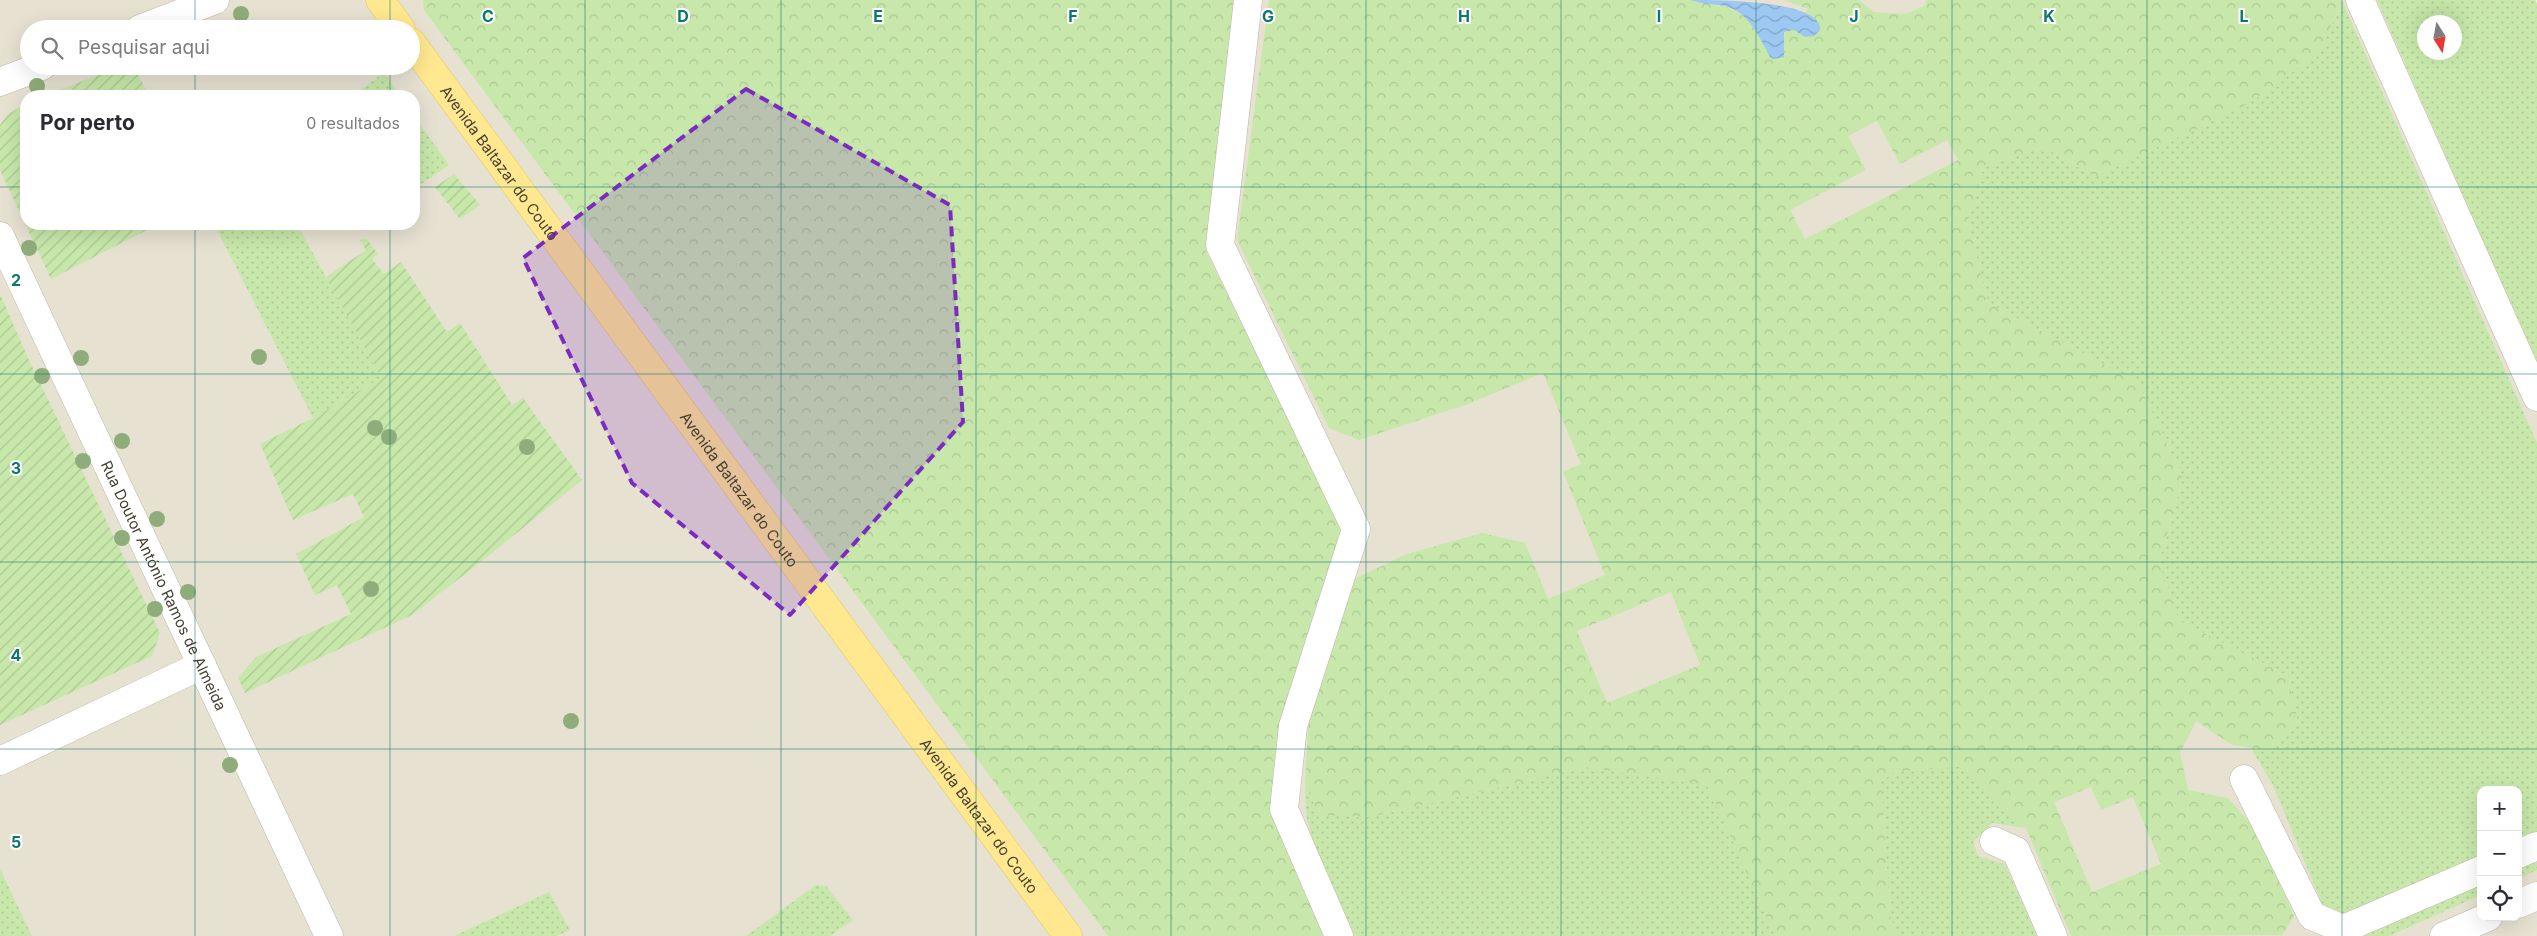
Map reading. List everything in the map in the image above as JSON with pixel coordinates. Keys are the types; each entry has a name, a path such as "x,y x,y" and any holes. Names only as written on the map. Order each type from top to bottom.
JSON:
{"main road":[{"path":"380,0 394,20"},
{"name":"Avenida Baltazar do Couto","path":"420,54 1068,936"}],"street":[{"path":"163,20 215,0"},
{"path":"1248,0 1220,245 1356,529 1293,726 1284,810 1339,936"},
{"path":"2360,0 2537,397"},
{"path":"0,82 20,74"},
{"name":"Rua Doutor António Ramos de Almeida","path":"0,236 329,936"},
{"path":"0,761 202,665"},
{"path":"2244,779 2321,929 2477,871"},
{"path":"1994,841 2016,851 2053,936"},
{"path":"2522,852 2537,846"},
{"path":"2522,902 2537,896"},
{"path":"2444,936 2479,921"}],"highlighted area":[{"path":"746,89 950,205 963,422 790,615 632,483 523,258"}],"shaded area":[{"path":"0,0 2535,0 2537,4 2537,936 0,936"}],"green space":[{"path":"423,0 1237,0 1206,251 1344,530 1280,721 1272,808 1327,936 1108,936 424,10"},
{"path":"1269,0 1690,0 1727,7 1741,14 1750,22 1758,34 1785,51 1782,36 1784,32 1794,30 1808,9 1784,0 1859,0 1874,12 1905,14 1926,5 1926,0 2342,0 2320,52 2250,103 2095,177 2044,147 1984,166 1968,220 1988,303 2138,382 2183,478 2159,563 2180,621 2288,676 2298,723 2273,751 2232,745 2196,721 2180,753 2188,790 2228,798 2257,831 2294,916 2282,935 2071,936 2026,828 1963,766 1894,772 1881,782 1890,915 1897,936 1775,936 1707,785 1585,767 1370,817 1319,815 1305,784 1308,725 1354,579 1407,554 1482,533 1525,543 1548,599 1605,575 1563,472 1581,464 1543,373 1468,404 1359,440 1329,428 1237,240","holes":["1877,121 1900,164 1947,140 1958,160 1805,239 1790,210 1866,170 1848,136","1671,592 1700,665 1607,703 1577,631","2091,787 2101,810 2133,797 2161,864 2092,892 2054,802"]},
{"path":"2377,0 2535,0 2537,4 2537,363"},
{"path":"2342,1 2537,443 2537,833 2522,839 2522,786 2477,786 2477,859 2345,916 2323,906 2273,785 2251,748 2273,751 2288,676 2180,622 2159,563 2183,478 2138,382 1988,303 1968,220 1984,166 2044,147 2095,177 2320,52"},
{"path":"98,75 138,75 146,90 59,90"},
{"path":"381,75 385,75 396,90 360,90"},
{"path":"20,107 20,213 0,170 0,125 7,115"},
{"path":"420,124 449,165 420,185"},
{"path":"454,174 480,205 460,219 435,187"},
{"path":"28,230 147,230 51,279"},
{"path":"217,230 300,230 381,378 313,418"},
{"path":"366,238 378,254 372,259 384,274 401,262 447,332 460,323 512,405 523,398 582,480 412,615 245,693 238,678 256,657 351,614 337,585 315,595 296,554 364,517 353,494 293,520 260,444 313,418 381,378 326,277 366,250 360,240"},
{"path":"0,294 29,360 160,633 152,656 0,725"},
{"path":"1963,766 2026,828 1992,823 1973,842 1978,856 2005,864 2037,936 1897,936 1890,915 1881,782 1894,772"},
{"path":"1585,767 1708,785 1775,936 1355,936 1312,839 1306,814 1305,784 1319,815 1370,817"},
{"path":"2537,859 2537,870 2522,877 2522,865"},
{"path":"0,869 32,936 0,936"},
{"path":"816,885 826,886 853,920 830,936 746,936"},
{"path":"2477,886 2477,897 2389,936 2364,936"},
{"path":"549,892 570,930 557,936 454,936"}],"water":[{"path":"1690,0 1723,0 1788,7 1805,13 1816,20 1820,30 1814,36 1805,37 1794,30 1784,32 1784,57 1774,59 1770,57 1753,27 1734,9"}]}
